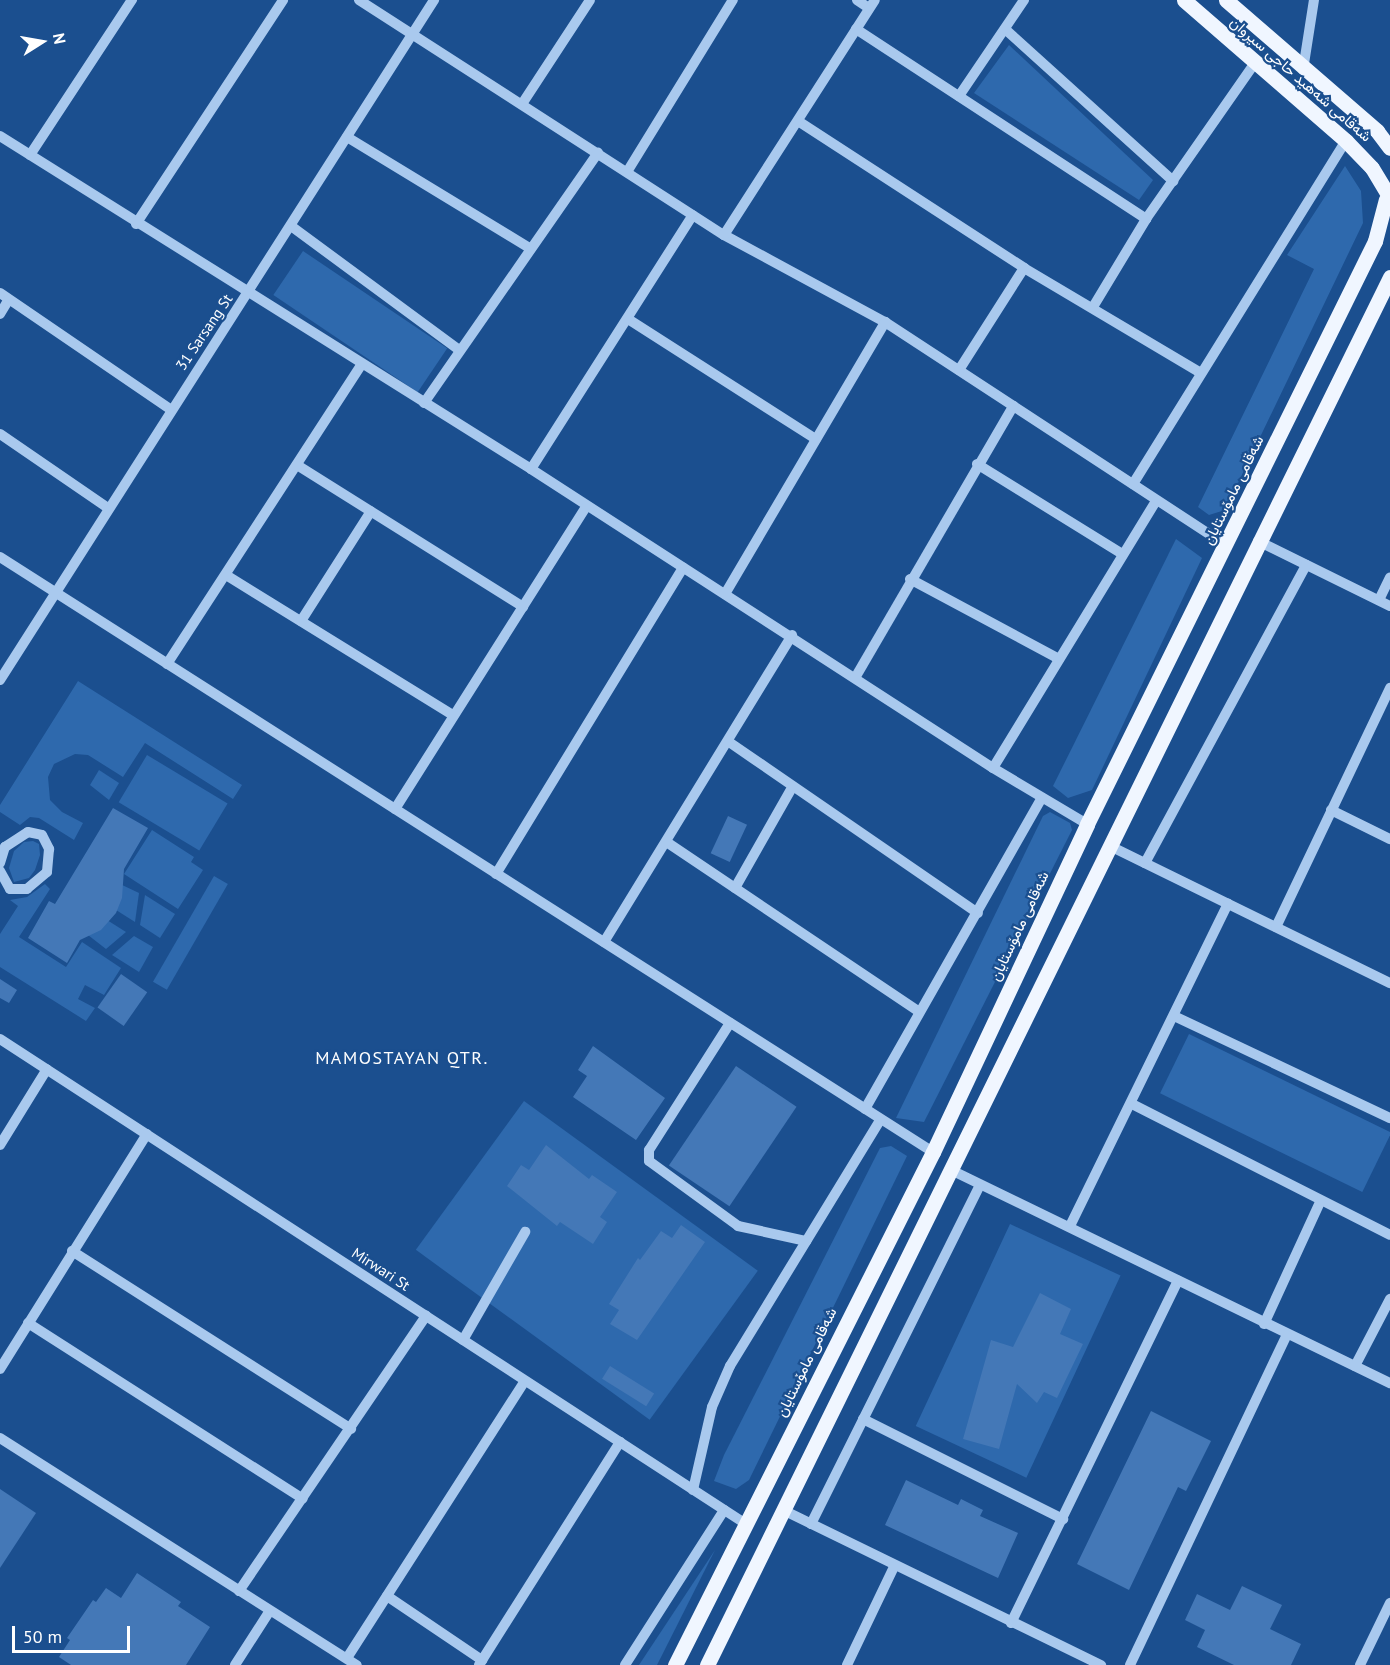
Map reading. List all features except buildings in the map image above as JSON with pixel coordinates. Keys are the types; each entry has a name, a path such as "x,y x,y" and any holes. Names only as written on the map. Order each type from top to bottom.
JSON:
{"main road":[{"name":"شەقامی شەهید حاجی سیروان","path":"1184,0 1346,141 1372,168 1388,195"},
{"name":"شەقامی شەهید حاجی سیروان","path":"1226,0 1303,70 1383,131 1390,148"},
{"name":"شەقامی مامۆستایان","path":"675,1665 853,1307 933,1152 1087,824 1375,241 1388,195"},
{"path":"707,1665 1258,541 1390,277"},
{"path":"853,1307 860,1316 877,1317"},
{"path":"828,1359 839,1359 851,1372"}],"street":[{"path":"30,154 132,0"},
{"path":"136,224 283,0"},
{"path":"359,0 411,36 522,104 724,235 885,321 1226,545"},
{"name":"31 Sarsang St","path":"0,680 170,410 250,291 434,0"},
{"path":"522,104 590,0"},
{"path":"627,172 733,0"},
{"path":"724,235 872,4 857,0"},
{"path":"959,96 1024,0"},
{"path":"1303,70 1314,0"},
{"path":"856,29 1146,219"},
{"path":"1005,29 1173,180"},
{"path":"1092,307 1146,219 1255,63"},
{"path":"798,121 1024,268 1199,372"},
{"path":"0,136 136,224 250,291 531,469 585,507 792,635 993,768 1087,824"},
{"path":"347,137 531,249"},
{"path":"1132,484 1199,372 1346,141"},
{"path":"424,403 598,153"},
{"path":"531,469 693,215"},
{"path":"291,226 459,350"},
{"path":"958,370 1024,268"},
{"path":"0,314 5,296 170,410"},
{"path":"628,319 816,439"},
{"path":"725,594 885,321"},
{"path":"167,664 362,364"},
{"path":"855,678 910,579 1013,406"},
{"path":"0,434 108,508"},
{"path":"977,464 1122,555"},
{"path":"297,465 523,607"},
{"path":"993,768 1156,501"},
{"path":"395,809 585,507"},
{"path":"301,621 371,511"},
{"path":"1258,541 1390,606"},
{"path":"0,557 933,1152"},
{"path":"1144,863 1306,565"},
{"path":"496,874 683,568"},
{"path":"226,575 453,715"},
{"path":"1379,600 1390,577"},
{"path":"910,579 1059,659"},
{"path":"604,942 668,843 792,635"},
{"path":"1276,927 1390,688"},
{"path":"729,742 978,913"},
{"path":"735,888 793,786"},
{"path":"865,1109 918,1011 978,913 1042,798"},
{"path":"1331,810 1390,838"},
{"path":"0,862 3,846 20,834 36,832 46,843 48,865 39,882 18,891 6,886 0,871"},
{"path":"668,843 918,1011"},
{"path":"1110,846 1390,983"},
{"path":"1070,1226 1132,1104 1228,904"},
{"path":"1174,1016 1390,1118"},
{"path":"729,1023 649,1150 649,1161 738,1226 806,1241"},
{"name":"Mirwari St","path":"0,1039 746,1524"},
{"path":"0,1145 47,1069"},
{"path":"1132,1104 1390,1235"},
{"path":"693,1490 712,1407 730,1366 881,1119"},
{"path":"0,1369 147,1134"},
{"path":"951,1170 1070,1226 1264,1324 1390,1383"},
{"path":"811,1524 980,1185"},
{"path":"1264,1324 1322,1200"},
{"path":"463,1340 525,1233"},
{"path":"72,1251 351,1429"},
{"path":"1011,1623 1178,1280"},
{"path":"1354,1366 1390,1299"},
{"path":"239,1591 426,1316"},
{"path":"28,1323 303,1499"},
{"path":"1130,1665 1287,1335"},
{"path":"347,1658 525,1381"},
{"path":"863,1419 1063,1519"},
{"path":"0,1437 269,1612 357,1665"},
{"path":"387,1596 481,1663 620,1442"},
{"path":"625,1665 724,1510"},
{"path":"783,1510 894,1568 1011,1623 1086,1662 1101,1665"},
{"path":"847,1665 894,1568"},
{"path":"1360,1665 1390,1603"},
{"path":"235,1665 269,1612"}],"shaded area":[{"path":"1009,45 1153,180 1139,200 974,93"},
{"path":"1345,166 1361,191 1363,223 1225,510 1209,515 1198,507 1314,269 1287,255"},
{"path":"303,251 447,348 418,392 273,295"},
{"path":"1176,539 1202,558 1092,790 1068,798 1053,786"},
{"path":"78,681 242,785 233,799 145,743 123,777 88,755 75,754 54,764 48,777 50,800 62,812 83,823 74,840 39,818 30,817 20,825 0,812 0,805"},
{"path":"147,755 228,803 199,851 119,802"},
{"path":"99,770 119,783 109,800 90,785"},
{"path":"1050,812 1070,823 1072,830 924,1122 896,1118 1043,816"},
{"path":"152,830 194,857 191,862 203,870 178,909 124,874"},
{"path":"33,841 39,844 40,855 35,870 29,878 14,882 9,868 14,851 24,842"},
{"path":"214,876 228,884 167,990 153,982"},
{"path":"45,884 50,889 19,937 66,967 82,942 121,968 104,995 85,985 78,999 95,1008 86,1021 0,967 0,934 18,906 10,900 27,897"},
{"path":"120,884 139,893 135,922 116,910"},
{"path":"145,895 175,914 160,938 140,925"},
{"path":"107,920 126,932 106,949 88,935"},
{"path":"134,936 153,947 139,972 112,955"},
{"path":"1189,1034 1390,1132 1362,1192 1160,1093"},
{"path":"524,1101 758,1271 650,1420 416,1250"},
{"path":"891,1146 907,1156 749,1480 736,1489 714,1481 724,1455 880,1148"},
{"path":"1010,1224 1121,1276 1026,1478 916,1426"},
{"path":"715,1550 657,1665 639,1665"}],"district":[{"name":"MAMOSTAYAN QTR.","path":"402,1058"}]}
